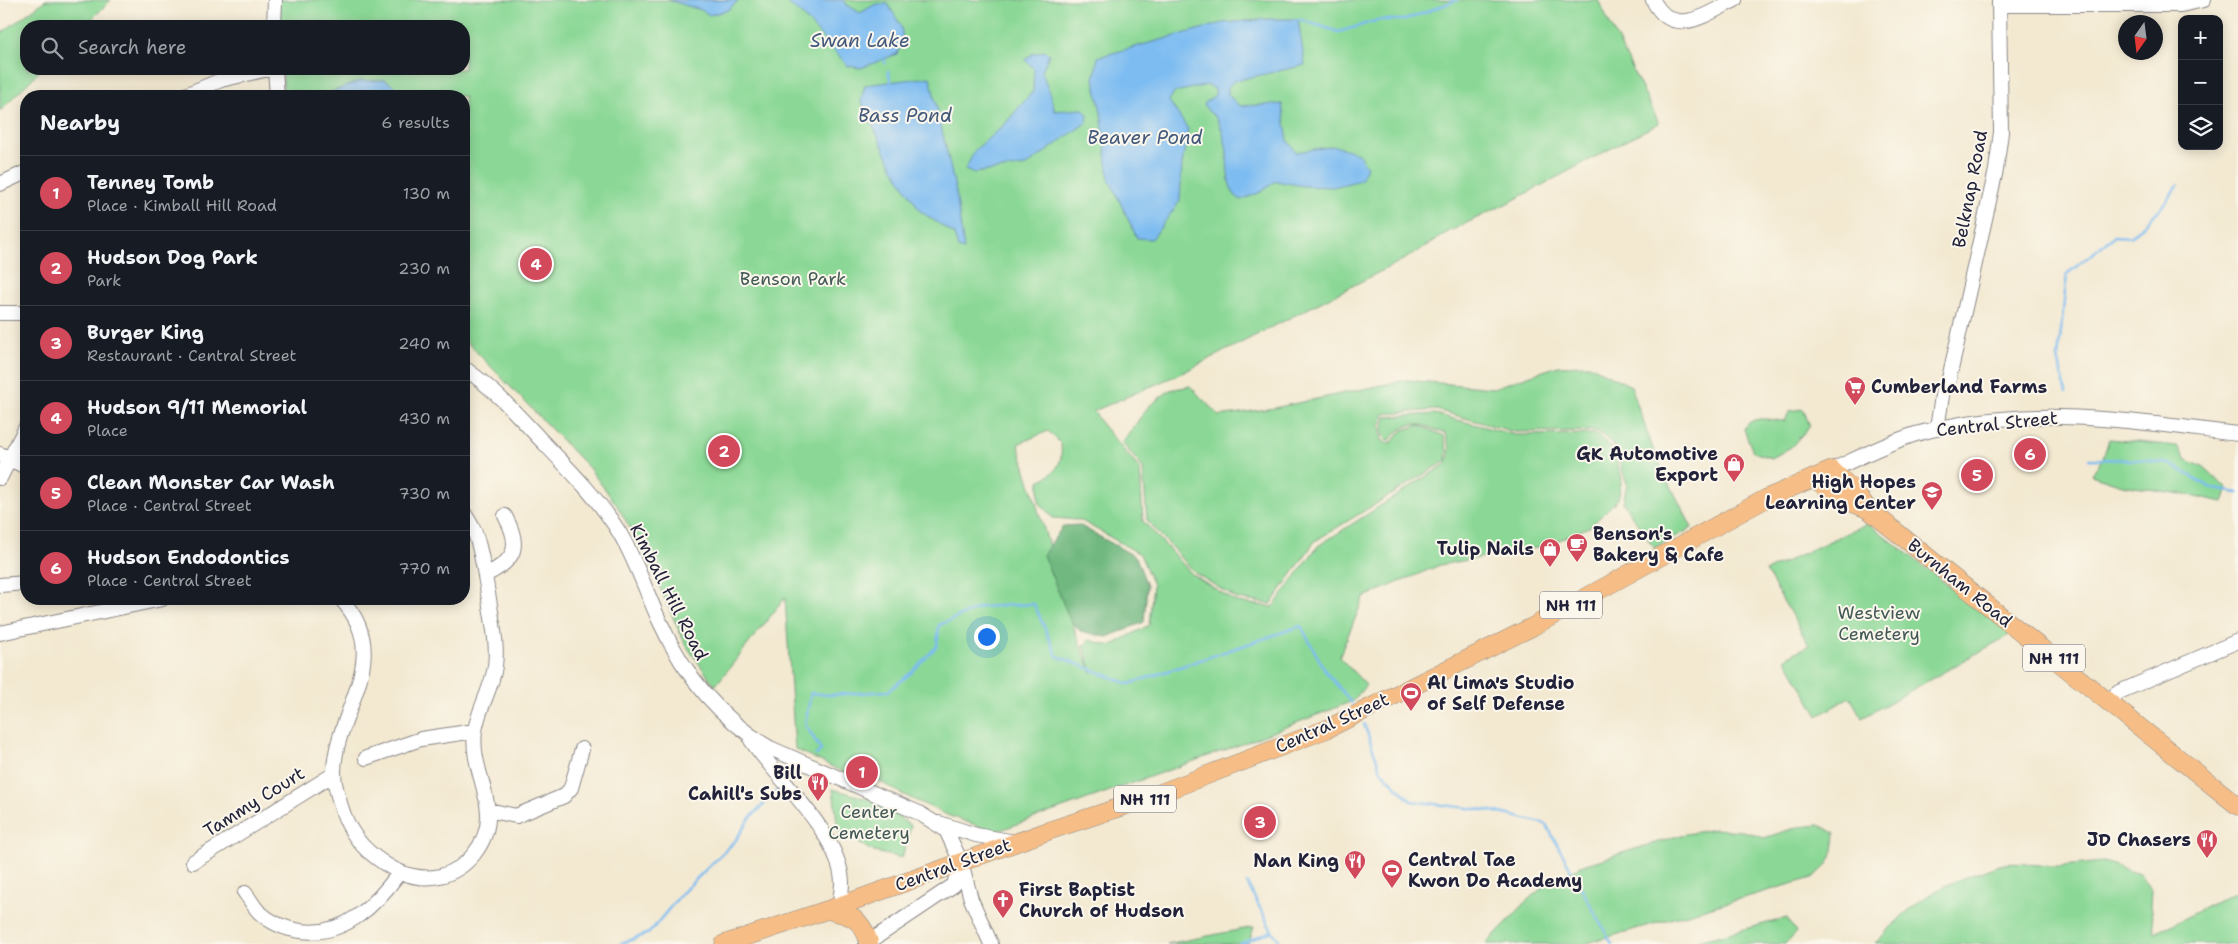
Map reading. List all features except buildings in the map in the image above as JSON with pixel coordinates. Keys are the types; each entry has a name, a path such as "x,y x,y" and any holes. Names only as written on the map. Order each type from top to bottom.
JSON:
{"main road":[{"name":"Central Street","path":"724,944 833,908 1016,842 1135,802 1327,729 1532,627 1767,498 1832,470"},
{"name":"Burnham Road","path":"1832,470 1870,510 2238,806"},
{"name":"Burnham Road","path":"1813,478 1845,500 1870,510"},
{"path":"833,908 861,923 868,943"}],"street":[{"path":"274,20 275,0"},
{"path":"1653,0 1664,16 1679,22 1697,18 1735,0"},
{"path":"2000,2 2180,6 2204,0"},
{"name":"Belknap Road","path":"1937,429 1944,389 1948,383 1996,170 2000,141 2002,89 2000,2"},
{"path":"197,90 221,80 242,75"},
{"path":"275,75 277,90"},
{"path":"0,184 20,175"},
{"path":"0,313 20,313"},
{"name":"Kimball Hill Road","path":"470,373 506,403 595,498 620,533 659,621 679,659 704,694 748,735 789,757 919,813 946,830 960,862 971,899 991,944"},
{"name":"Central Street","path":"1832,470 1887,445 1937,429 2006,419 2076,416 2116,418 2238,434"},
{"path":"0,478 5,457 20,436"},
{"path":"5,457 20,464"},
{"path":"485,575 502,567 511,557 513,535 505,516"},
{"path":"345,605 360,629 364,664 338,746 334,774 343,813 350,828 367,849 399,872 432,878 458,868 471,858 481,843 487,828 488,810 476,754 475,731 492,679 496,655 485,575 476,536 470,524"},
{"path":"0,585 20,583"},
{"path":"0,633 133,605"},
{"path":"2108,701 2119,692 2238,641"},
{"path":"366,758 421,739 475,731"},
{"path":"748,735 815,820 834,852 842,884 833,908"},
{"path":"488,810 516,816 564,796 571,788 582,749"},
{"name":"Tammy Court","path":"194,862 334,774"},
{"path":"936,822 976,836 1016,842"},
{"path":"868,943 954,885 960,862"},
{"path":"245,893 258,911 276,924 306,932 327,931 348,923 372,905 386,891 399,872"}],"green space":[{"path":"46,0 111,0 91,20 20,20 20,75 36,75 0,111 0,34"},
{"name":"Benson Park","path":"278,0 1598,0 1659,123 1512,201 1448,232 1405,259 1184,372 1094,411 1100,422 1140,469 1143,521 1192,574 1236,602 1273,607 1318,546 1447,463 1450,449 1446,434 1416,424 1404,428 1397,432 1390,440 1387,440 1383,432 1386,417 1435,414 1515,435 1596,434 1612,448 1622,478 1618,499 1591,526 1546,546 1440,565 1364,597 1339,657 1366,685 1353,701 1239,745 995,832 947,815 875,779 845,773 795,749 785,598 715,686 685,644 644,552 616,504 589,468 470,345 470,90 283,90 283,75 470,75 470,20 277,20","holes":["1048,431 1061,444 1058,467 1039,481 1039,502 1053,518 1080,520 1140,554 1153,585 1149,625 1111,646 1089,640 1084,645 1092,673 1075,631 1018,444"]},
{"path":"1589,365 1631,386 1655,455 1692,528 1654,548 1623,503 1627,484 1614,445 1597,431 1515,432 1436,410 1384,414 1380,427 1382,440 1386,443 1392,442 1403,430 1419,425 1444,436 1447,450 1446,461 1315,541 1271,604 1237,599 1195,573 1147,520 1143,468 1122,443 1148,407 1170,390 1190,386 1219,416 1274,408 1406,380 1493,388 1558,366"},
{"path":"1803,409 1810,426 1791,447 1772,458 1753,452 1744,429 1747,424 1762,419 1784,421 1790,411"},
{"path":"2109,439 2177,446 2187,460 2203,467 2228,489 2223,502 2122,485 2091,475 2103,458"},
{"name":"Westview Cemetery","path":"1868,523 2011,634 1862,718 1850,697 1818,716 1785,658 1809,645 1766,571"},
{"path":"1079,525 1136,557 1147,586 1144,622 1107,637 1080,631 1070,620 1043,555 1063,526"},
{"name":"Center Cemetery","path":"833,789 879,802 911,826 902,858 874,852 838,831"},
{"path":"1819,825 1835,833 1832,854 1828,864 1812,878 1584,944 1486,944 1530,898 1549,882 1583,865 1681,835 1714,829 1743,831 1764,838 1798,827"},
{"path":"2104,862 2139,874 2151,890 2150,906 2155,933 2238,891 2238,944 1875,944 1920,901 1958,880 1993,867 2010,863 2056,866"},
{"path":"1787,918 1796,932 1785,944 1686,944"},
{"path":"1254,927 1248,944 1167,944"}],"water":[{"path":"668,0 739,0 728,10 710,15 701,10"},
{"name":"Swan Lake","path":"784,0 844,0 846,4 860,13 876,4 888,4 899,23 902,33 897,54 861,68 848,66 803,16"},
{"name":"Beaver Pond","path":"1268,19 1298,19 1305,65 1234,81 1228,87 1228,95 1240,106 1282,104 1288,141 1296,152 1335,146 1358,153 1367,167 1361,180 1333,187 1303,186 1276,181 1261,192 1241,200 1232,190 1228,176 1226,145 1221,127 1204,104 1215,95 1215,89 1208,85 1174,92 1169,101 1188,129 1182,164 1180,201 1152,239 1137,238 1109,179 1101,112 1094,79 1098,57 1223,23"},
{"path":"1044,51 1049,54 1042,71 1055,111 1083,109 1088,115 1087,122 1026,166 972,173 965,170 975,150 1005,124 1033,91 1034,69 1025,60 1032,54"},
{"name":"Bass Pond","path":"930,77 956,192 964,250 958,248 954,234 920,211 893,168 861,101 865,85"},
{"path":"385,80 396,87 396,90 337,90 360,81"}],"waterway":[{"path":"1298,19 1339,32 1378,20 1405,20 1457,0"},
{"path":"888,71 891,82"},
{"path":"2066,393 2058,358 2067,274 2114,236 2131,237 2159,210 2178,185"},
{"path":"2089,459 2142,460 2169,464 2214,489 2238,493"},
{"path":"816,755 821,750 805,724 811,693 830,695 888,691 912,672 937,646 939,625 981,607 1034,604 1057,656 1129,684 1301,626 1326,672 1352,703"},
{"path":"1364,724 1381,771 1411,801 1492,811 1546,824 1612,944"},
{"path":"620,944 649,933 682,893 735,841 750,818 778,790"},
{"path":"1247,883 1272,931 1282,944"},
{"path":"1240,944 1272,931"}],"place":[{"name":"Hudson 9/11 Memorial","path":"536,264"},
{"name":"Cumberland Farms","path":"1855,406"},
{"name":"Hudson Dog Park","path":"724,451"},
{"name":"Hudson Endodontics","path":"2030,454"},
{"name":"Clean Monster Car Wash","path":"1977,475"},
{"name":"GK Automotive Export","path":"1734,483"},
{"name":"High Hopes Learning Center","path":"1932,511"},
{"name":"Benson's Bakery & Cafe","path":"1577,563"},
{"name":"Tulip Nails","path":"1550,568"},
{"name":"Al Lima's Studio of Self Defense","path":"1411,712"},
{"name":"Tenney Tomb","path":"862,772"},
{"name":"Bill Cahill's Subs","path":"818,802"},
{"name":"Burger King","path":"1260,822"},
{"name":"JD Chasers","path":"2207,859"},
{"name":"Nan King","path":"1355,880"},
{"name":"Central Tae Kwon Do Academy","path":"1392,889"},
{"name":"First Baptist Church of Hudson","path":"1003,919"}]}
